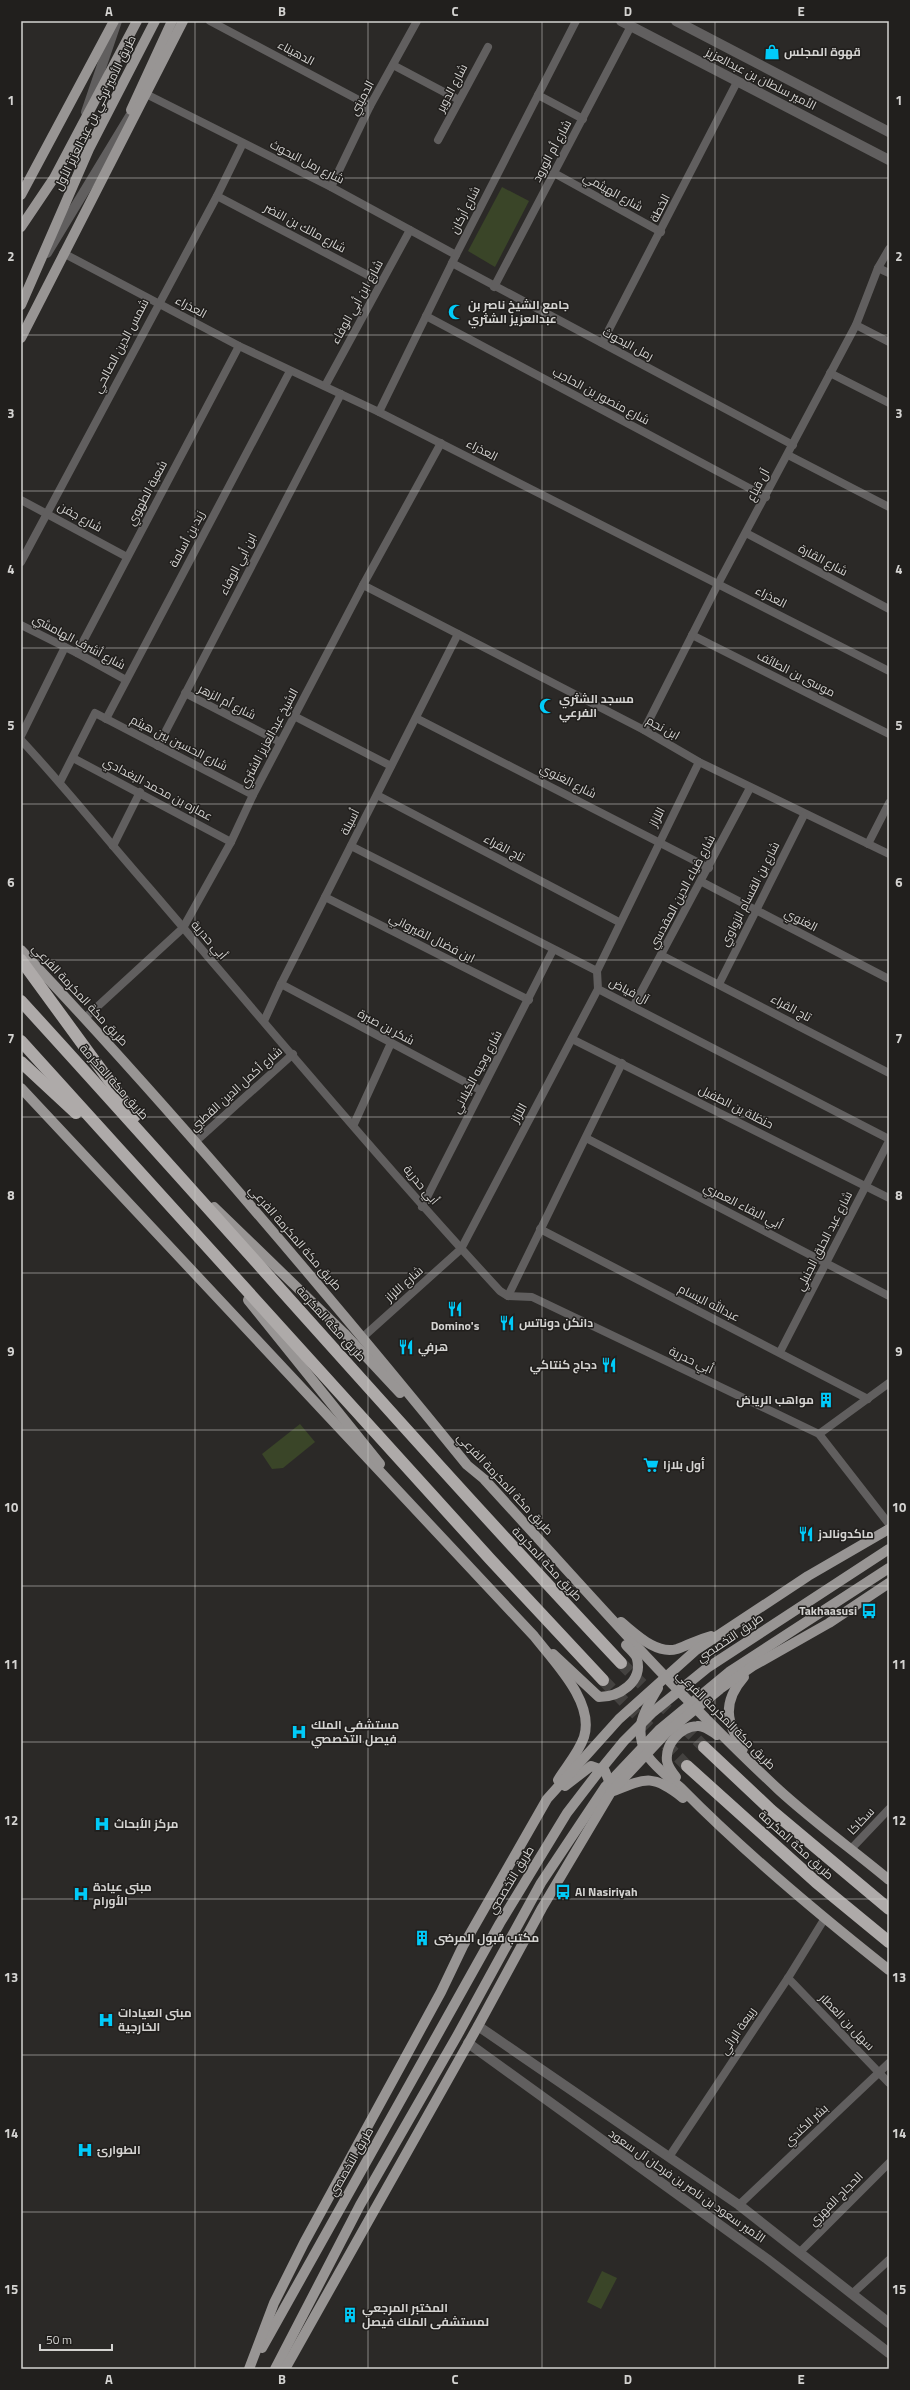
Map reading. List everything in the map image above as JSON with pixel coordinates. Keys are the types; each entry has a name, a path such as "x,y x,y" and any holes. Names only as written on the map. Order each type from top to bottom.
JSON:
{"highway":[{"path":"21,960 171,1165"},
{"name":"طريق مكة المكرمة","path":"21,1001 171,1165 480,1513 621,1663"},
{"path":"21,1041 490,1559 603,1680"},
{"path":"21,1062 128,1160"},
{"name":"طريق مكة المكرمة","path":"704,1747 771,1810 889,1909"},
{"name":"طريق مكة المكرمة","path":"687,1766 816,1882 889,1942"}],"main road":[{"path":"21,195 114,21"},
{"name":"طريق الأمير تركي بن عبدالعزيز الأول","path":"21,227 54,178 137,21"},
{"name":"طريق الأمير تركي بن عبدالعزيز الأول","path":"21,305 89,150 155,21"},
{"path":"127,121 172,21"},
{"path":"21,338 63,253 183,21"},
{"path":"21,295 32,279"},
{"name":"طريق مكة المكرمة الفرعي","path":"21,950 85,1018 195,1142 363,1337 467,1465 484,1479 588,1596 665,1677 781,1792 889,1880"},
{"path":"21,1088 534,1636 599,1696 611,1697 625,1691 632,1682 638,1670 637,1658 601,1618 588,1596"},
{"path":"171,1165 344,1333 467,1465"},
{"path":"202,1242 430,1526"},
{"path":"548,1799 620,1719 696,1650 808,1576 889,1529"},
{"name":"طريق التخصصي","path":"250,2369 500,1923 567,1813 597,1774 624,1741 653,1712 707,1668 889,1549"},
{"path":"275,2369 360,2205 457,2036 541,1883 605,1787 660,1729 729,1672 889,1568"},
{"path":"285,2369 478,2026 542,1908 611,1792 667,1732 753,1666 829,1623 889,1584"},
{"path":"588,1596 608,1609 640,1638 661,1650 676,1649 697,1640 722,1633"},
{"path":"250,2369 274,2303 304,2243 441,1992 463,1946 584,1738 586,1718 579,1696 534,1636"},
{"path":"751,1763 735,1736 728,1705 730,1695 737,1684 753,1666"},
{"path":"665,1677 642,1714 640,1732 646,1753 706,1814 825,1918 889,1970"},
{"path":"706,1814 670,1768 667,1760 669,1744 685,1730 698,1726 703,1727 718,1735 751,1763"},
{"path":"548,1799 592,1766 605,1771 610,1779 611,1792"},
{"path":"611,1792 649,1779 667,1786 706,1814"}],"street":[{"path":"79,131 117,21"},
{"name":"الدهيناء","path":"210,21 370,106"},
{"name":"الدميني","path":"330,187 370,106 417,21"},
{"name":"شارع أركان","path":"379,412 456,255 576,21"},
{"name":"الأمير سلطان بن عبدالعزيز","path":"621,21 889,160"},
{"name":"الأمير سلطان بن عبدالعزيز","path":"676,21 889,132"},
{"name":"شارع أم الورود","path":"494,287 631,26"},
{"name":"شارع الدوير","path":"438,140 488,47"},
{"path":"393,66 459,100"},
{"name":"الخطة","path":"602,343 661,232 737,82"},
{"path":"32,279 127,121 146,94"},
{"name":"شارع رمل البحوث","path":"146,94 330,187 456,255"},
{"path":"538,95 583,119"},
{"name":"شمس الدين الصالحي","path":"21,562 46,512 217,196 242,143"},
{"name":"شارع الهيثمي","path":"554,173 661,232"},
{"name":"شارع مالك بن النضر","path":"217,196 381,282"},
{"name":"شارع ابن أبي الوفاء","path":"325,386 410,230"},
{"name":"آل قباع","path":"644,730 718,584 766,497 856,325 878,268 889,249"},
{"name":"العذراء","path":"63,253 239,346 379,412 889,671"},
{"name":"رمل البحوث","path":"452,263 494,287 793,445"},
{"path":"878,268 889,273"},
{"name":"شارع منصور بن الحاجب","path":"426,316 766,497"},
{"path":"856,325 889,342"},
{"name":"شعبة الطهوي","path":"77,652 239,346"},
{"name":"زيد بن أسامة","path":"106,719 290,371"},
{"path":"830,373 889,403"},
{"name":"ابن أبي الوفاء","path":"158,746 341,394"},
{"name":"الشيخ عبدالعزيز الشتري","path":"85,1018 183,928 231,842 280,742 363,585 441,443"},
{"path":"788,455 889,507"},
{"name":"شارع جفن","path":"21,500 46,512 127,557"},
{"name":"شارع القارة","path":"746,533 889,609"},
{"name":"ابن نجم","path":"363,585 644,730 699,762 889,854"},
{"name":"شارع أشرف الهامشي","path":"21,625 77,652 126,680"},
{"name":"أسيلة","path":"264,1021 281,984 458,634"},
{"name":"موسى بن الطائف","path":"692,635 889,734"},
{"path":"21,736 65,647"},
{"name":"شارع أم الزهر","path":"185,693 280,742"},
{"name":"شارع الحسين بين هيثم","path":"73,758 95,713 253,795"},
{"path":"294,716 391,766"},
{"name":"شارع الغنوي","path":"416,718 659,841 709,868"},
{"name":"أبي حدرية","path":"21,740 60,782 183,928 354,1124 422,1207 500,1291 508,1296 532,1297 819,1434 889,1524"},
{"path":"60,782 73,758"},
{"name":"عماره بن محمد البغدادي","path":"73,758 140,792 231,842"},
{"name":"اللزاز","path":"597,971 619,922 699,762"},
{"name":"شارع ضياء الدين المقدسي","path":"633,1007 702,882 750,788"},
{"path":"113,846 140,792"},
{"name":"تاج القراء","path":"377,795 619,922"},
{"path":"868,844 889,803"},
{"name":"شارع بن القسام الزواوي","path":"719,984 804,814"},
{"name":"آل فياض","path":"351,846 553,950 597,971 598,989 889,1140"},
{"name":"الغنوي","path":"702,882 889,979"},
{"name":"ابن فضال القيرواني","path":"325,898 529,1000"},
{"name":"شارع وجيه الكيلاني","path":"422,1207 480,1090 529,1000 553,950"},
{"name":"تاج القراء","path":"661,955 889,1073"},
{"name":"شكر بن صبرة","path":"281,984 480,1090"},
{"name":"اللزاز","path":"461,1249 598,989"},
{"name":"حنظلة بن الطفيل","path":"572,1039 889,1198"},
{"path":"354,1124 391,1043"},
{"name":"شارع أكمل الدين القطبي","path":"195,1142 293,1054"},
{"path":"508,1296 622,1063"},
{"name":"أبي البقاء العمري","path":"586,1138 889,1296"},
{"name":"شارع عبد الحلق الحنبلي","path":"780,1352 889,1140"},
{"name":"عبدالله البسام","path":"540,1229 780,1352 868,1399"},
{"name":"شارع اللزاز","path":"363,1337 461,1249"},
{"path":"819,1434 889,1383"},
{"name":"سكاكا","path":"851,1849 889,1809"},
{"name":"ربيعة الرائي","path":"669,2157 788,1978 825,1918"},
{"name":"سهل بن العطار","path":"788,1978 889,2083"},
{"name":"الأمير سعود بن ناصر بن فرحان آل سعود","path":"478,2026 739,2205 853,2293 889,2323"},
{"name":"الأمير سعود بن ناصر بن فرحان آل سعود","path":"468,2043 767,2258 889,2353"},
{"name":"بشر الكندي","path":"739,2205 889,2063"},
{"name":"الحجاج الفهري","path":"800,2252 889,2163"},
{"path":"853,2293 889,2260"}],"green space":[{"path":"502,187 529,201 495,267 468,251"},
{"path":"300,1424 315,1442 283,1468 272,1469 262,1454"},
{"path":"602,2271 617,2278 601,2309 587,2302"}],"tunnel":[{"path":"621,1663 704,1747"},
{"path":"603,1680 687,1766"}],"place":[{"name":"قهوة المجلس","path":"772,52"},
{"name":"جامع الشيخ ناصر بن عبدالعزيز الشثري","path":"456,312"},
{"name":"مسجد الشثري الفرعي","path":"547,706"},
{"name":"Domino's","path":"455,1309"},
{"name":"دانكن دوناتس","path":"507,1323"},
{"name":"هرفي","path":"406,1347"},
{"name":"دجاج كنتاكي","path":"609,1365"},
{"name":"مواهب الرياض","path":"826,1400"},
{"name":"أول بلازا","path":"651,1465"},
{"name":"ماكدونالدز","path":"806,1534"},
{"name":"Takhaasusi","path":"869,1611"},
{"name":"مستشفى الملك فيصل التخصصي","path":"299,1732"},
{"name":"مركز الأبحاث","path":"102,1824"},
{"name":"Al Nasiriyah","path":"563,1892"},
{"name":"مبنى عيادة الأورام","path":"81,1894"},
{"name":"مكتب قبول المرضى","path":"422,1938"},
{"name":"مبنى العيادات الخارجية","path":"106,2020"},
{"name":"الطوارئ","path":"85,2150"},
{"name":"المختبر المرجعي لمستشفى الملك فيصل","path":"350,2315"}]}
